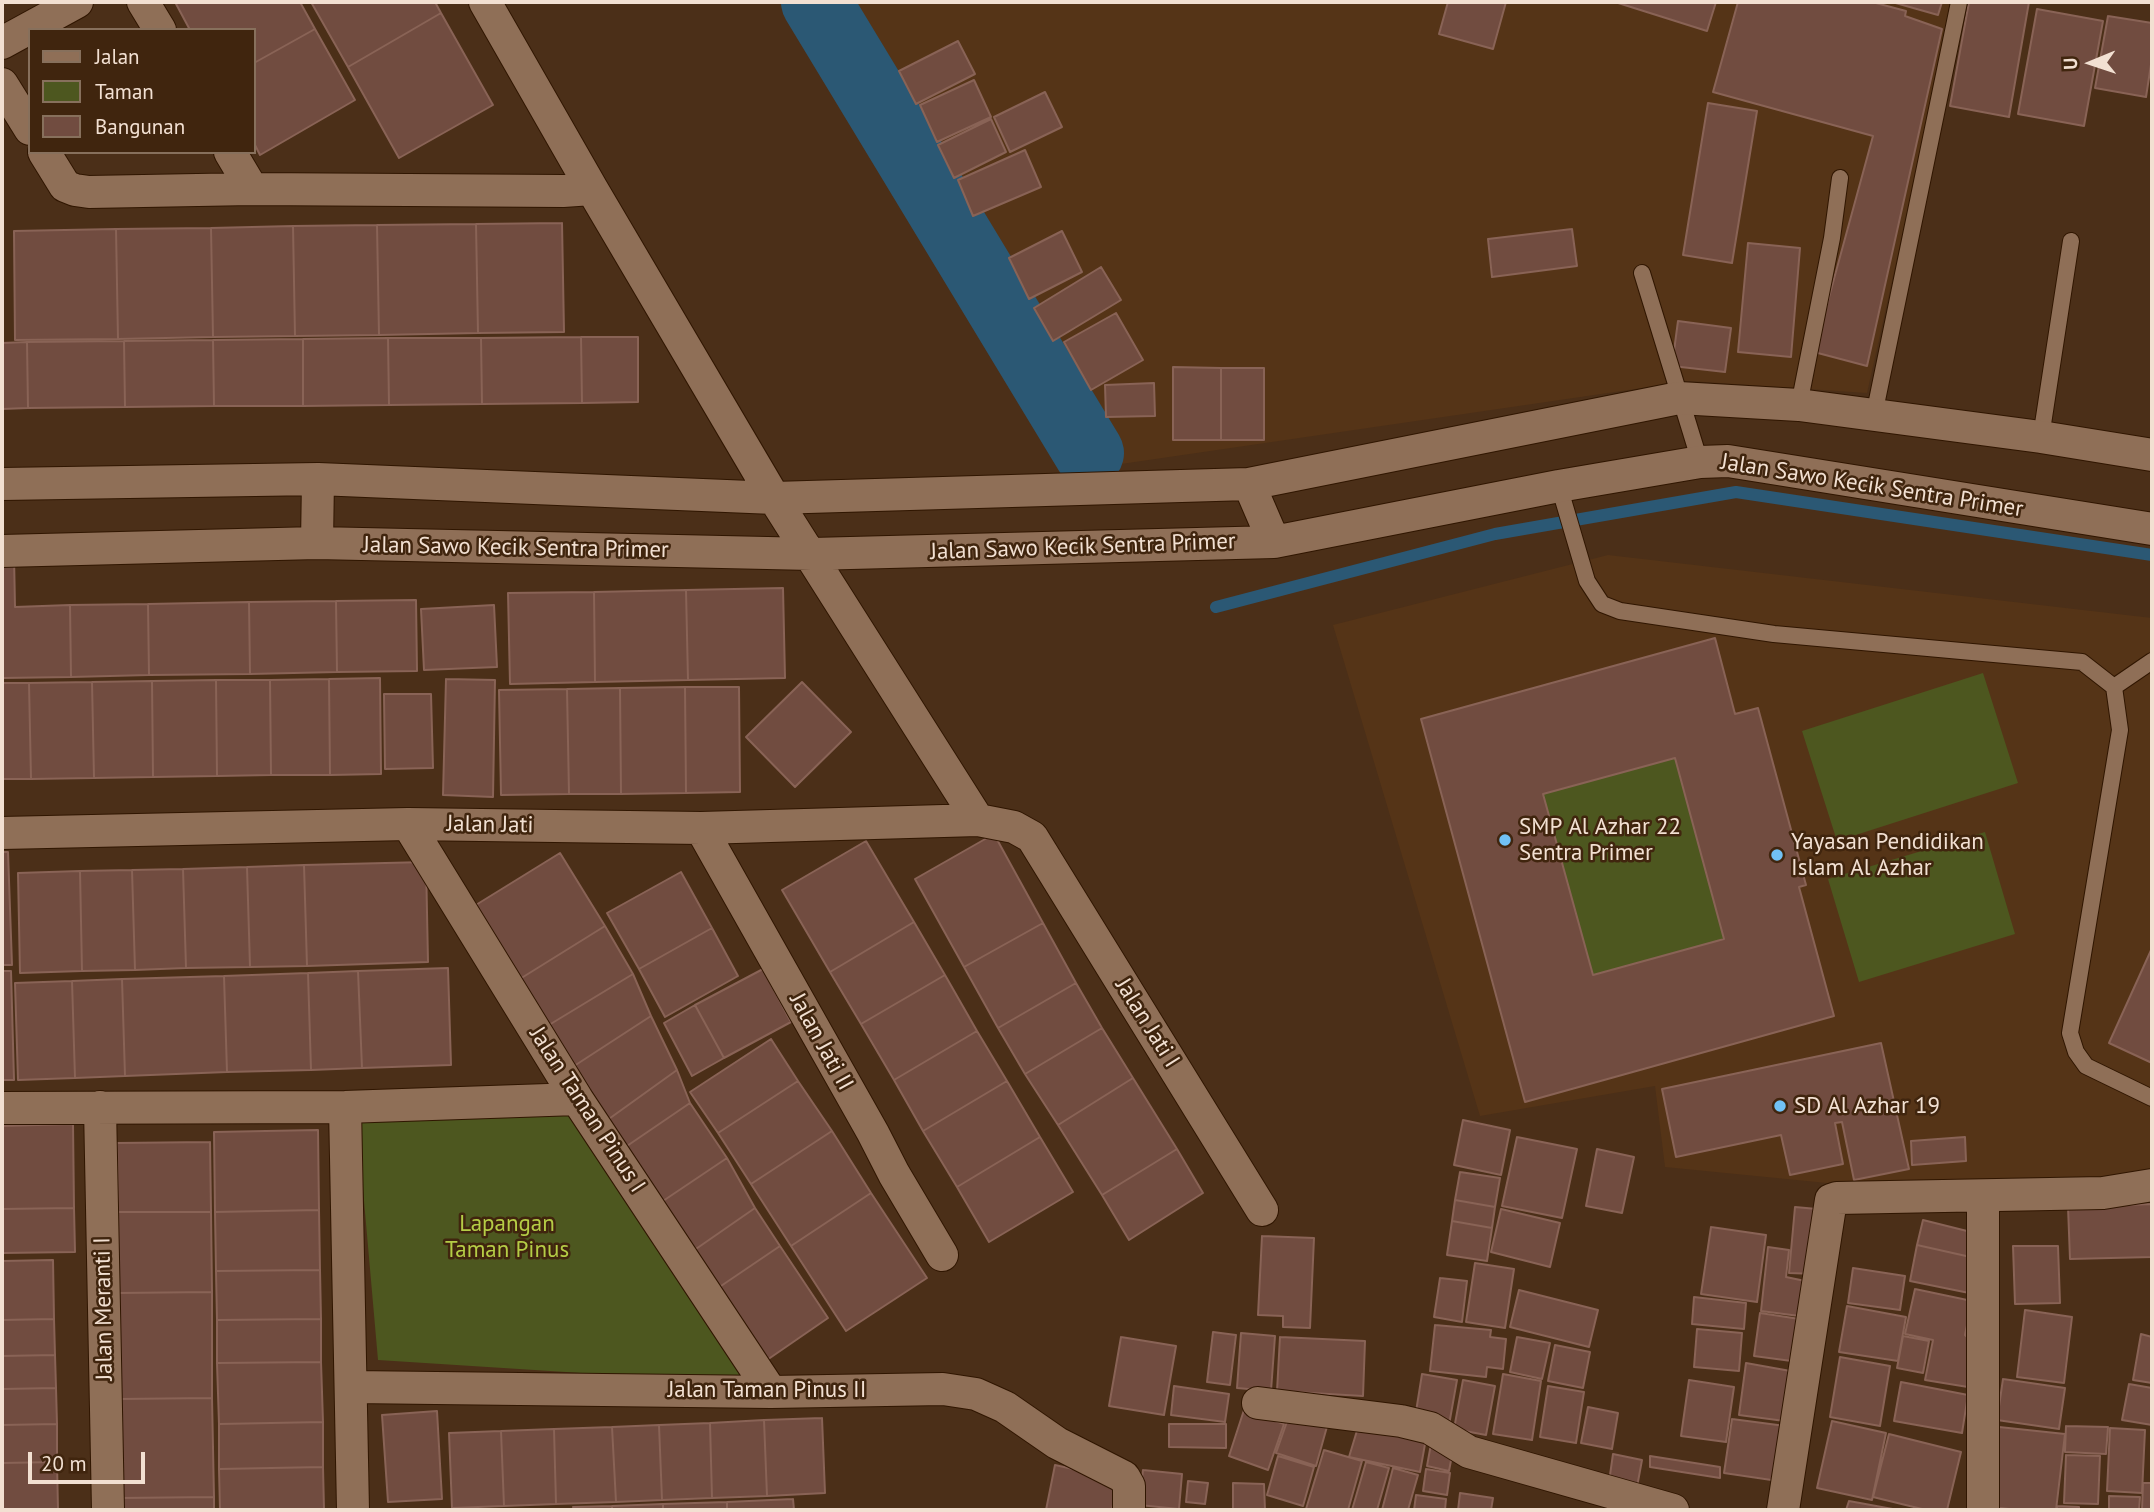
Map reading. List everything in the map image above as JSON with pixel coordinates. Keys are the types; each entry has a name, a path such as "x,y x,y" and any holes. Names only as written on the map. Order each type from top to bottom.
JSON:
{"street":[{"path":"29,28 77,2"},
{"path":"144,2 159,28"},
{"path":"485,2 774,498 978,820"},
{"path":"2,43 28,29"},
{"path":"2,84 28,126"},
{"path":"45,154 65,186 75,190 563,191 592,188"},
{"path":"231,154 252,189"},
{"path":"2,484 318,479 774,498 1249,484 1679,398 1799,405 2152,455"},
{"name":"Jalan Sawo Kecik Sentra Primer","path":"2,551 317,543 811,554 1274,542 1700,462 1728,461 2152,529"},
{"path":"317,543 318,479"},
{"path":"1249,484 1274,542"},
{"name":"Jalan Jati","path":"2,833 408,824 701,828 978,820 1014,827 1032,837"},
{"name":"Jalan Taman Pinus I","path":"408,824 578,1099 771,1392"},
{"name":"Jalan Jati II","path":"701,828 942,1255"},
{"name":"Jalan Jati I","path":"1032,837 1262,1210"},
{"path":"2,1108 345,1107 578,1099"},
{"name":"Jalan Meranti I","path":"100,1107 108,1510"},
{"path":"345,1107 353,1510"},
{"path":"1783,1510 1831,1200 2103,1193 2152,1185"},
{"path":"1983,1196 1983,1510"},
{"name":"Jalan Taman Pinus II","path":"352,1387 771,1392 943,1389 976,1394 1005,1407 1057,1443 1124,1477 1129,1486 1129,1510"},
{"path":"1258,1403 1401,1421 1430,1428 1469,1452 1656,1508"}],"lane":[{"path":"1874,415 1959,2"},
{"path":"1799,405 1832,238 1840,177"},
{"path":"2041,438 2071,241"},
{"path":"1642,273 1700,462"},
{"path":"1561,490 1587,581 1602,604 1620,611 1774,634 2082,662 2114,687 2120,730 2070,1033 2076,1052 2086,1066 2152,1098"},
{"path":"2114,687 2152,661"}],"shaded area":[{"path":"844,2 1954,2 1867,393 1690,381 1121,464"},
{"name":"Yayasan Pendidikan Islam Al Azhar","path":"1608,555 2152,618 2152,1177 1837,1184 1665,1167 1655,1086 1480,1116 1333,625"}],"green space":[{"path":"1983,673 2018,783 1837,841 1802,731"},
{"path":"1675,758 1724,939 1593,975 1543,794"},
{"path":"1985,832 2015,934 1859,982 1828,879"},
{"name":"Lapangan Taman Pinus","path":"571,1102 769,1385 378,1360 357,1121"}],"building":[{"path":"175,2 300,2 315,29 256,62 256,28 189,28"},
{"path":"311,2 435,2 441,13 348,67"},
{"path":"1448,2 1506,2 1493,49 1439,34"},
{"path":"1615,2 1716,2 1707,31"},
{"path":"1738,2 1872,2 1906,11 1905,16 1942,29 1867,366 1814,352 1873,136 1713,92"},
{"path":"1892,2 1942,2 1938,15"},
{"path":"1969,2 2029,2 2009,117 1950,106"},
{"path":"2037,9 2103,21 2084,126 2018,114"},
{"path":"441,13 493,105 399,158 348,67"},
{"path":"2108,16 2152,23 2152,58 2146,97 2095,88"},
{"path":"315,29 355,100 260,155 256,147 256,62"},
{"path":"958,41 975,74 916,104 899,71"},
{"path":"974,80 991,117 937,142 920,105"},
{"path":"1045,92 1062,127 1010,152 994,117"},
{"path":"1708,103 1757,111 1732,263 1683,255"},
{"path":"991,119 1006,152 954,178 938,145"},
{"path":"1025,150 1041,187 973,216 958,180"},
{"path":"562,223 564,332 478,333 476,224"},
{"path":"476,224 478,333 379,335 377,225"},
{"path":"377,225 379,335 295,336 293,226"},
{"path":"293,226 295,336 213,337 211,228"},
{"path":"211,228 213,337 118,339 116,229"},
{"path":"116,229 118,339 15,340 14,231"},
{"path":"1572,229 1577,266 1492,277 1488,239"},
{"path":"1062,231 1082,272 1029,299 1009,258"},
{"path":"1748,243 1800,248 1791,357 1738,352"},
{"path":"1101,267 1121,300 1053,341 1034,308"},
{"path":"1116,313 1143,360 1091,390 1064,342"},
{"path":"1678,321 1731,328 1725,372 1672,366"},
{"path":"581,337 638,337 638,402 582,403"},
{"path":"581,337 582,403 482,404 481,338"},
{"path":"388,338 481,338 482,404 389,405"},
{"path":"388,338 389,405 303,406 303,339"},
{"path":"303,339 303,406 214,406 213,340"},
{"path":"213,340 214,406 125,407 124,341"},
{"path":"124,341 125,407 28,408 27,342"},
{"path":"27,342 28,408 2,409 2,343"},
{"path":"1173,367 1221,368 1221,440 1173,440"},
{"path":"1221,368 1264,368 1264,440 1221,440"},
{"path":"1154,383 1155,416 1106,417 1105,385"},
{"path":"2,556 14,556 15,607 70,605 71,677 2,678"},
{"path":"783,588 785,678 688,680 686,590"},
{"path":"686,590 688,680 595,682 594,592"},
{"path":"594,592 595,682 510,684 508,593"},
{"path":"416,600 417,671 337,672 336,601"},
{"path":"336,601 337,672 250,674 249,602"},
{"path":"249,602 250,674 149,675 148,604"},
{"path":"148,604 149,675 71,677 70,605"},
{"path":"494,605 497,667 424,670 421,609"},
{"name":"SMP Al Azhar 22 Sentra Primer","path":"1715,638 1735,714 1758,708 1806,885 1799,887 1834,1016 1525,1102 1421,719","holes":["1675,758 1724,939 1593,975 1543,794"]},
{"path":"380,678 381,774 330,775 329,679"},
{"path":"329,679 330,775 271,775 270,680"},
{"path":"446,679 495,680 493,797 443,795"},
{"path":"216,680 270,680 271,775 217,776"},
{"path":"216,680 217,776 153,777 152,681"},
{"path":"152,681 153,777 94,778 92,682"},
{"path":"92,682 94,778 31,779 29,683"},
{"path":"802,682 851,732 795,787 746,737"},
{"path":"2,683 29,683 31,779 2,779"},
{"path":"685,687 739,687 740,792 686,793"},
{"path":"685,687 686,793 621,794 620,688"},
{"path":"620,688 621,794 569,794 567,689"},
{"path":"567,689 569,794 501,795 499,690"},
{"path":"384,694 431,694 433,768 385,769"},
{"path":"994,834 1043,923 964,967 915,879"},
{"path":"866,841 914,922 830,972 782,890"},
{"path":"2,852 8,852 12,965 2,965"},
{"path":"560,853 605,926 515,982 471,908"},
{"path":"426,862 428,962 307,966 304,865"},
{"path":"304,865 307,966 250,967 247,867"},
{"path":"247,867 250,967 186,968 183,869"},
{"path":"183,869 186,968 135,970 132,870"},
{"path":"132,870 135,970 82,971 80,871"},
{"path":"80,871 82,971 20,973 18,873"},
{"path":"681,872 712,928 639,969 607,913"},
{"path":"914,922 945,975 861,1024 830,972"},
{"path":"1043,923 1076,983 998,1028 964,967"},
{"path":"605,926 633,974 544,1028 515,982"},
{"path":"712,928 738,976 665,1017 639,969"},
{"path":"2152,948 2152,1063 2109,1043"},
{"path":"448,968 451,1065 362,1068 358,971"},
{"path":"763,969 791,1022 724,1058 695,1005"},
{"path":"2,971 11,971 14,1080 2,1080"},
{"path":"358,971 362,1068 311,1070 308,973"},
{"path":"308,973 311,1070 227,1072 224,976"},
{"path":"633,974 651,1016 571,1068 544,1028"},
{"path":"945,975 977,1031 894,1080 861,1024"},
{"path":"224,976 227,1072 125,1076 122,979"},
{"path":"122,979 125,1076 75,1078 72,981"},
{"path":"72,981 75,1078 18,1080 15,983"},
{"path":"1076,983 1102,1028 1025,1074 998,1028"},
{"path":"695,1005 724,1058 692,1076 664,1023"},
{"path":"651,1016 677,1070 606,1121 571,1068"},
{"path":"1102,1028 1133,1078 1058,1125 1025,1074"},
{"path":"977,1031 1007,1081 923,1131 894,1080"},
{"path":"771,1039 798,1081 718,1133 690,1092"},
{"name":"SD Al Azhar 19","path":"1881,1043 1909,1169 1854,1180 1842,1122 1835,1123 1843,1164 1790,1175 1781,1135 1676,1157 1662,1089"},
{"path":"677,1070 690,1103 624,1148 606,1121"},
{"path":"1133,1078 1177,1149 1102,1195 1058,1125"},
{"path":"798,1081 832,1131 751,1184 718,1133"},
{"path":"1007,1081 1040,1137 957,1187 923,1131"},
{"path":"690,1103 727,1158 660,1203 624,1148"},
{"path":"1463,1120 1510,1130 1501,1175 1454,1165"},
{"path":"73,1124 74,1208 2,1209 2,1126"},
{"path":"318,1130 319,1210 215,1212 214,1132"},
{"path":"832,1131 871,1193 791,1246 751,1184"},
{"path":"1040,1137 1073,1192 989,1242 957,1187"},
{"path":"1517,1137 1577,1149 1562,1218 1502,1206"},
{"path":"1965,1137 1966,1161 1912,1165 1911,1141"},
{"path":"210,1142 211,1212 118,1212 117,1143"},
{"path":"1177,1149 1203,1193 1129,1240 1102,1195"},
{"path":"1597,1149 1634,1157 1622,1213 1586,1206"},
{"path":"727,1158 755,1208 693,1251 660,1203"},
{"path":"1460,1172 1500,1178 1495,1207 1455,1200"},
{"path":"871,1193 927,1278 846,1331 791,1246"},
{"path":"1455,1200 1495,1207 1492,1228 1452,1221"},
{"path":"2152,1204 2152,1257 2070,1259 2068,1207"},
{"path":"1795,1207 1828,1210 1816,1274 1789,1273"},
{"path":"74,1208 75,1252 2,1253 2,1209"},
{"path":"755,1208 780,1246 718,1288 693,1251"},
{"path":"1501,1209 1560,1223 1550,1267 1491,1252"},
{"path":"319,1210 320,1270 216,1271 215,1212"},
{"path":"118,1212 211,1212 212,1292 118,1293"},
{"path":"1923,1220 1971,1232 1975,1258 1917,1245"},
{"path":"1452,1221 1492,1228 1487,1261 1447,1255"},
{"path":"1711,1227 1766,1235 1757,1302 1701,1294"},
{"path":"1262,1236 1314,1238 1310,1328 1283,1327 1283,1316 1258,1315"},
{"path":"1917,1245 1975,1258 1979,1295 1910,1281"},
{"path":"780,1246 828,1318 767,1360 718,1288"},
{"path":"2013,1246 2058,1246 2060,1303 2015,1304"},
{"path":"1768,1247 1789,1250 1786,1277 1810,1282 1807,1317 1761,1311"},
{"path":"53,1260 54,1319 2,1320 2,1261"},
{"path":"1475,1263 1514,1269 1505,1328 1466,1322"},
{"path":"1853,1268 1905,1276 1900,1310 1848,1303"},
{"path":"320,1270 321,1319 217,1320 216,1271"},
{"path":"1440,1278 1467,1281 1462,1322 1434,1317"},
{"path":"1915,1289 1972,1301 1965,1335 1973,1343 1974,1388 1925,1380 1933,1340 1905,1334"},
{"path":"1519,1290 1598,1310 1589,1347 1510,1327"},
{"path":"212,1292 212,1398 119,1399 118,1293"},
{"path":"1694,1297 1746,1303 1744,1329 1692,1324"},
{"path":"1847,1306 1906,1317 1898,1361 1839,1352"},
{"path":"2025,1310 2072,1317 2064,1383 2017,1377"},
{"path":"1760,1313 1806,1320 1799,1362 1754,1356"},
{"path":"54,1319 55,1355 2,1356 2,1320"},
{"path":"321,1319 321,1362 217,1363 217,1320"},
{"path":"1435,1325 1491,1330 1490,1337 1506,1339 1503,1369 1487,1367 1486,1377 1430,1371"},
{"path":"1697,1329 1742,1333 1739,1371 1694,1367"},
{"path":"1213,1332 1236,1335 1230,1385 1207,1382"},
{"path":"1241,1333 1275,1336 1271,1391 1237,1388"},
{"path":"2141,1334 2152,1337 2152,1383 2133,1380"},
{"path":"1903,1336 1929,1341 1923,1373 1897,1368"},
{"path":"1121,1337 1176,1346 1164,1415 1109,1406"},
{"path":"1280,1337 1365,1341 1363,1396 1277,1391"},
{"path":"1517,1337 1550,1343 1542,1379 1510,1372"},
{"path":"1555,1345 1590,1352 1583,1388 1548,1381"},
{"path":"55,1355 56,1388 2,1389 2,1356"},
{"path":"1840,1357 1890,1366 1880,1426 1830,1417"},
{"path":"321,1362 323,1422 219,1424 217,1363"},
{"path":"1746,1363 1796,1372 1792,1422 1739,1415"},
{"path":"1422,1374 1457,1380 1449,1425 1415,1418"},
{"path":"1503,1374 1541,1381 1532,1440 1493,1434"},
{"path":"2003,1379 2065,1388 2059,1429 1997,1420"},
{"path":"1463,1380 1495,1386 1486,1435 1454,1429"},
{"path":"1689,1380 1734,1387 1726,1442 1681,1436"},
{"path":"1901,1382 1968,1395 1962,1433 1894,1421"},
{"path":"2129,1384 2152,1388 2152,1425 2122,1420"},
{"path":"1174,1386 1229,1394 1225,1422 1171,1415"},
{"path":"1548,1386 1584,1392 1576,1443 1540,1437"},
{"path":"56,1388 57,1424 2,1425 2,1389"},
{"path":"212,1398 214,1497 120,1498 119,1399"},
{"path":"1588,1407 1618,1413 1612,1449 1581,1443"},
{"path":"1244,1410 1284,1424 1268,1470 1229,1456"},
{"path":"437,1411 442,1499 388,1502 382,1415"},
{"path":"1290,1413 1328,1423 1316,1466 1276,1453"},
{"path":"822,1418 825,1493 767,1496 764,1420"},
{"path":"1732,1419 1793,1427 1785,1482 1724,1473"},
{"path":"764,1420 767,1496 712,1498 710,1423"},
{"path":"1832,1421 1886,1433 1872,1500 1817,1488"},
{"path":"323,1422 323,1467 219,1469 219,1424"},
{"path":"710,1423 712,1498 662,1500 659,1425"},
{"path":"57,1424 57,1462 2,1463 2,1425"},
{"path":"1169,1424 1226,1424 1226,1448 1169,1447"},
{"path":"1359,1424 1427,1433 1420,1472 1349,1457"},
{"path":"659,1425 662,1500 616,1502 612,1427"},
{"path":"2066,1426 2108,1427 2106,1454 2065,1452"},
{"path":"612,1427 616,1502 556,1504 554,1429"},
{"path":"1999,1427 2065,1434 2056,1510 1991,1507"},
{"path":"2110,1428 2145,1430 2142,1493 2107,1491"},
{"path":"554,1429 556,1504 504,1506 501,1431"},
{"path":"501,1431 504,1506 452,1508 449,1433"},
{"path":"1889,1434 1961,1452 1947,1510 1926,1510 1873,1497"},
{"path":"1431,1444 1453,1450 1449,1471 1427,1466"},
{"path":"1324,1450 1362,1461 1348,1510 1306,1509"},
{"path":"1613,1454 1642,1460 1637,1487 1609,1482"},
{"path":"2066,1455 2100,1456 2098,1504 2064,1503"},
{"path":"1278,1456 1314,1467 1303,1506 1267,1495"},
{"path":"1650,1456 1720,1467 1720,1478 1650,1467"},
{"path":"57,1462 58,1510 2,1510 2,1463"},
{"path":"1366,1462 1389,1468 1377,1510 1352,1510"},
{"path":"1055,1465 1118,1479 1112,1510 1046,1510"},
{"path":"323,1467 324,1510 220,1510 219,1469"},
{"path":"1393,1468 1418,1475 1408,1510 1382,1510"},
{"path":"1426,1469 1450,1473 1447,1495 1423,1491"},
{"path":"1143,1470 1182,1474 1179,1509 1139,1505"},
{"path":"1188,1481 1208,1483 1205,1504 1186,1502"},
{"path":"1233,1483 1264,1484 1265,1510 1233,1510"},
{"path":"2143,1483 2152,1483 2152,1510 2142,1510"},
{"path":"1460,1493 1493,1498 1491,1510 1458,1510"},
{"path":"1416,1495 1446,1499 1445,1510 1414,1510"},
{"path":"2109,1496 2140,1497 2139,1510 2109,1510"},
{"path":"214,1497 214,1510 120,1510 120,1498"},
{"path":"793,1499 794,1510 727,1510 727,1502"},
{"path":"1849,1501 1898,1510 1846,1510"},
{"path":"727,1502 727,1510 663,1510 663,1504"},
{"path":"663,1504 663,1510 612,1510 612,1506"},
{"path":"612,1506 612,1510 574,1510 573,1507"},
{"path":"2057,1506 2079,1507 2079,1510 2057,1510"}],"waterway":[{"path":"816,2 1089,453"},
{"path":"1216,607 1495,534 1736,492 2152,555"}],"place":[{"name":"SMP Al Azhar 22 Sentra Primer","path":"1505,840"},
{"name":"Yayasan Pendidikan Islam Al Azhar","path":"1777,855"},
{"name":"SD Al Azhar 19","path":"1780,1106"}]}
